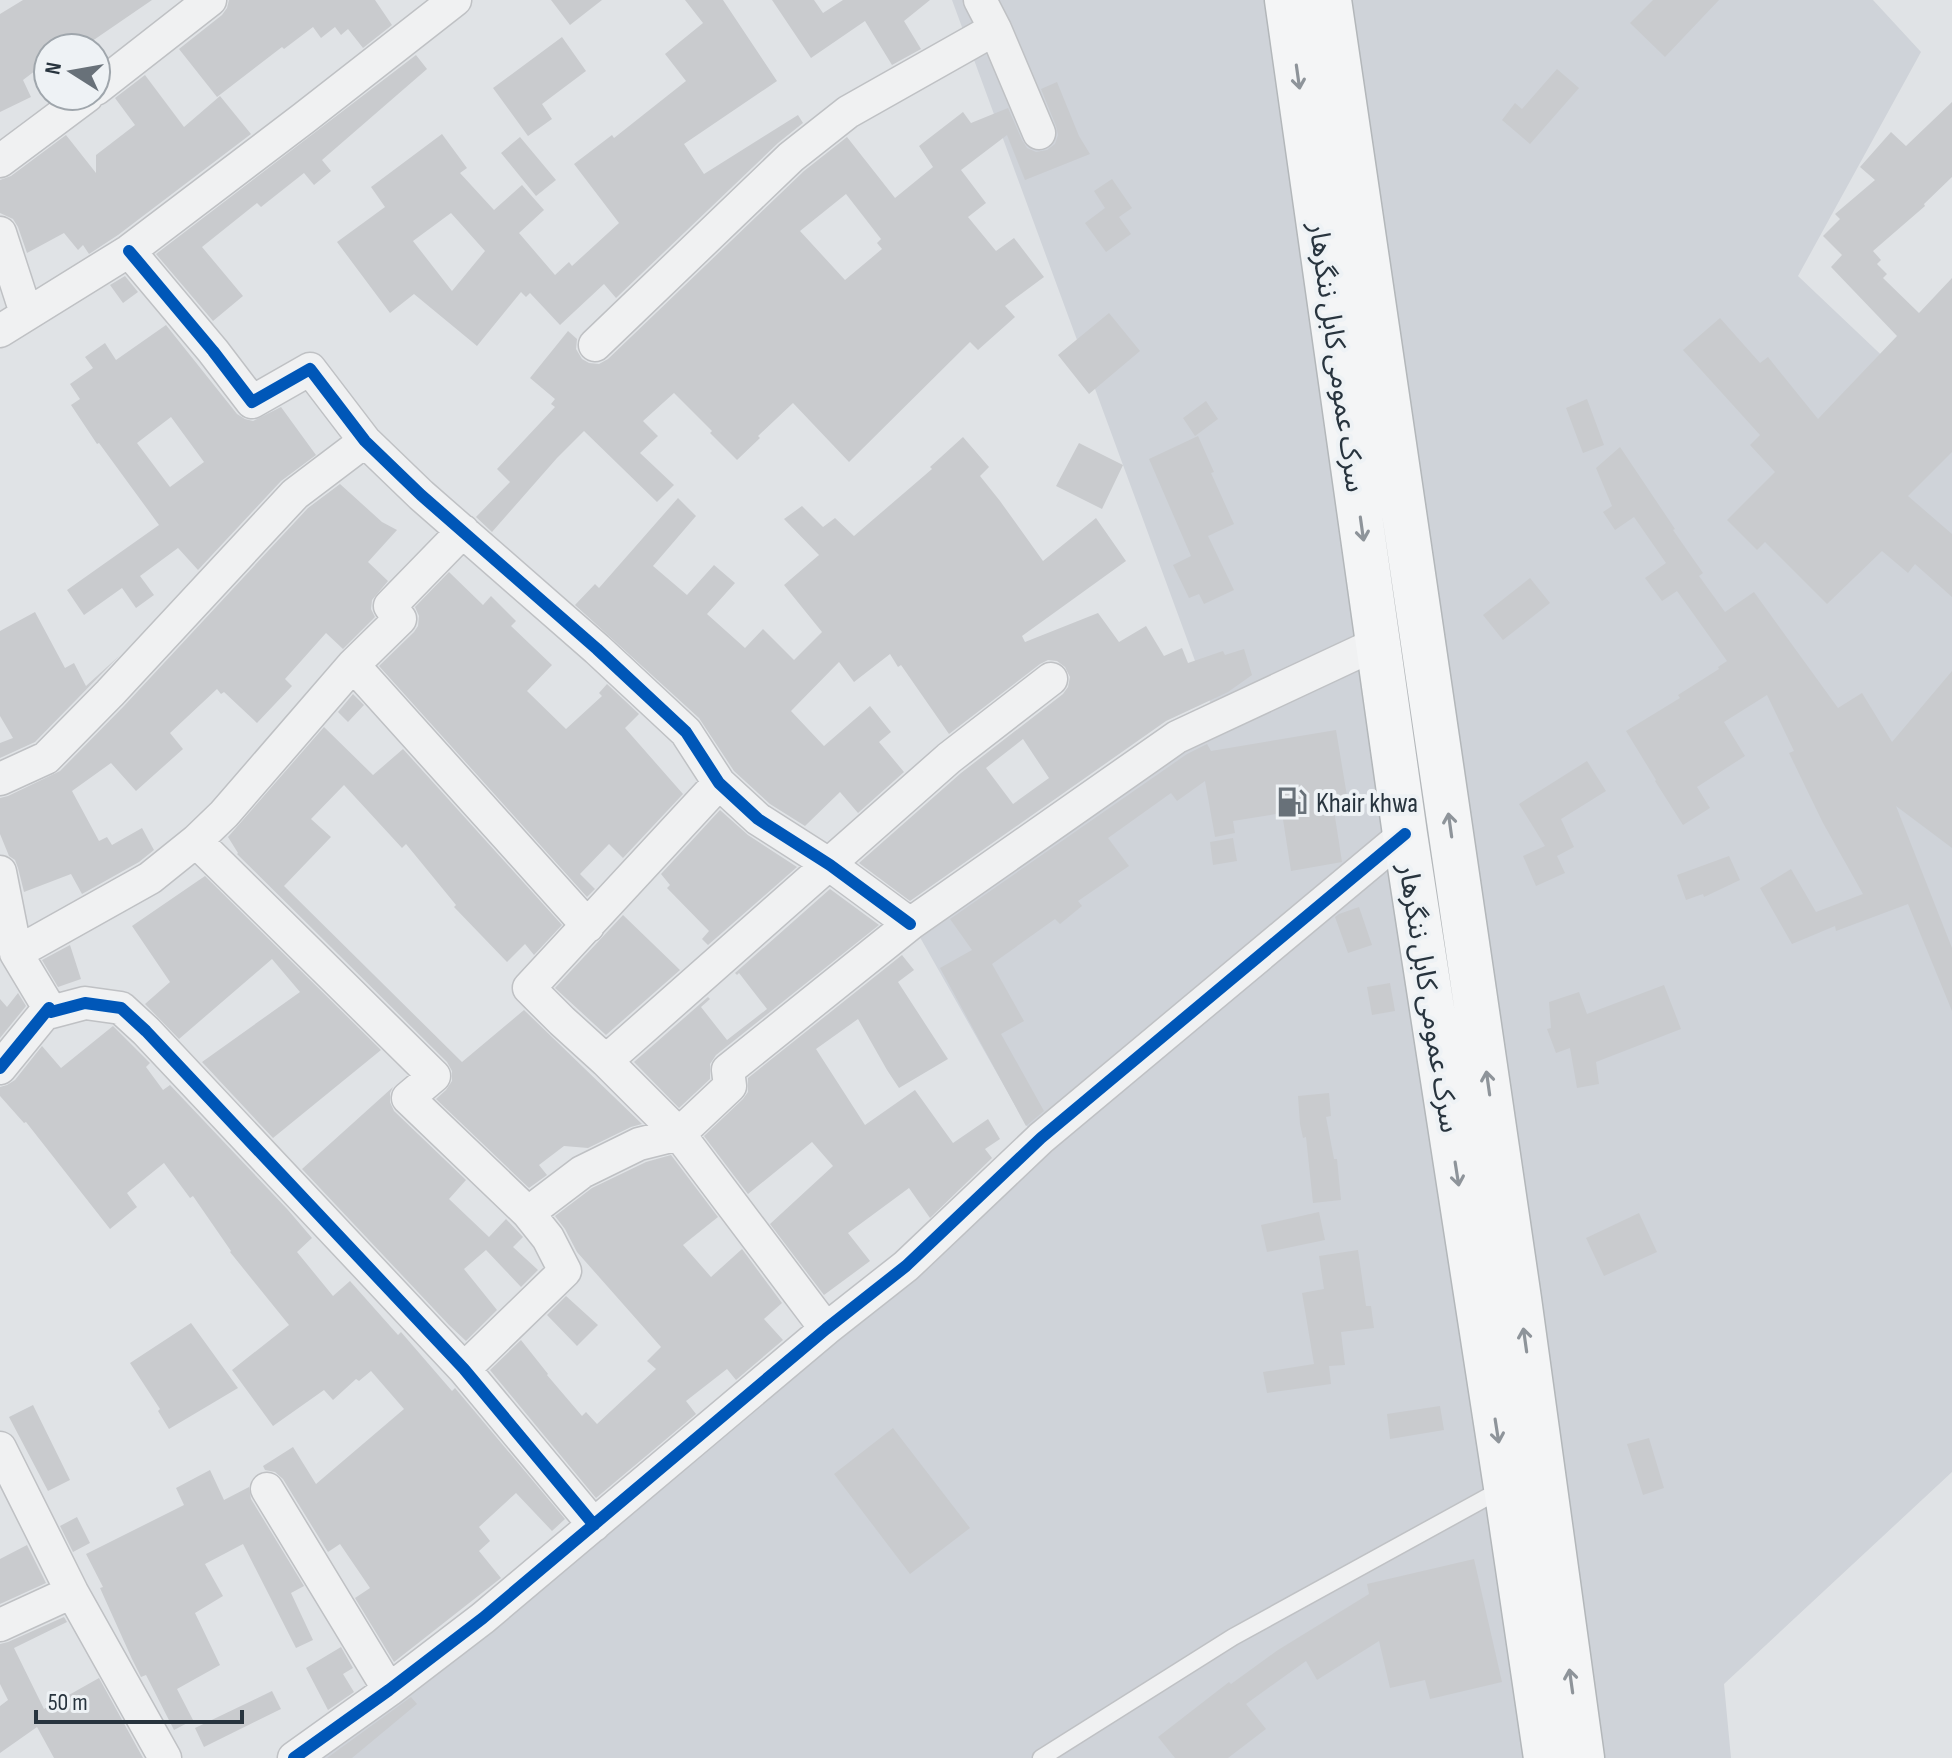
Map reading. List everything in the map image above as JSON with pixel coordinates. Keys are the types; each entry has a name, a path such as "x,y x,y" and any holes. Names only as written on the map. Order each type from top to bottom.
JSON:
{"highway":[{"name":"سرک عمومی کابل ننگرهار","path":"1287,0 1405,834 1546,1758"},
{"name":"سرک عمومی کابل ننگرهار","path":"1329,0 1517,1283 1582,1758"}],"street":[{"path":"112,77 210,0"},
{"path":"0,233 13,322 129,251 455,0"},
{"path":"980,0 1039,133"},
{"path":"595,345 791,157 825,130 848,112 995,29"},
{"path":"0,161 66,112"},
{"path":"129,251 252,402 310,369 365,441 686,732 719,783 758,819 830,865 910,924"},
{"path":"0,779 46,758 295,494 365,441"},
{"path":"16,953 150,878 196,841 224,814 353,665 400,619 390,606 463,531"},
{"path":"528,1213 582,1172 639,1144 679,1134 730,1086 728,1070 910,924 1177,737 1378,643"},
{"path":"353,665 588,926"},
{"path":"606,1061 949,758 1051,679"},
{"path":"719,783 529,988 679,1134 826,1329"},
{"path":"294,1758 483,1618 826,1329 906,1266 1041,1138 1405,834"},
{"path":"196,841 434,1076 408,1098 528,1213 548,1238 565,1271 464,1369"},
{"path":"0,872 16,953 51,1012 85,1003 121,1008 146,1031 464,1369 594,1525"},
{"path":"0,1068 49,1008"},
{"path":"0,1448 72,1592 165,1758"},
{"path":"267,1489 389,1690"},
{"path":"0,1625 72,1592"}],"lane":[{"path":"1041,1758 1233,1637 1506,1487"}],"shaded area":[{"path":"952,0 1873,0 1921,52 1798,276 1952,422 1952,1472 1724,1684 1731,1758 303,1758 1041,1151 917,932 1212,707"}],"building":[{"path":"23,0 152,0 105,32 32,32 32,73 23,80 31,97 0,112 0,14"},
{"path":"229,0 375,0 392,25 363,48 348,29 341,35 335,27 321,38 313,27 217,97 179,49 222,15"},
{"path":"551,0 602,0 570,25"},
{"path":"685,0 723,0 777,81 684,144 704,174 798,115 803,123 778,143 616,298 604,284 560,325 530,293 526,297 521,292 477,346 414,294 390,313 337,242 385,207 371,187 442,134 467,168 460,173 494,210 522,185 544,210 519,233 555,275 569,262 572,266 619,223 574,164 612,135 614,138 686,81 665,54 703,23","holes":["451,213 485,251 452,291 413,241"]},
{"path":"772,0 814,0 823,13 843,0 930,0 904,21 921,49 892,65 865,21 811,58"},
{"path":"1653,0 1719,0 1665,57 1630,23"},
{"path":"562,37 586,71 542,104 552,119 528,136 493,88"},
{"path":"416,55 427,69 322,160 331,171 314,185 304,173 261,207 257,203 202,247 243,296 213,321 156,254"},
{"path":"1557,69 1579,88 1530,144 1502,120 1515,103 1522,109"},
{"path":"145,75 184,127 220,96 251,134 89,254 83,245 78,250 64,233 27,253 13,219 0,213 0,180 11,176 66,135 96,173 96,155 135,125 115,98"},
{"path":"1057,82 1079,136 1090,154 1025,180 1007,135 961,170 986,203 968,217 996,251 1014,238 1044,277 1005,306 1015,317 978,350 970,342 849,462 793,403 737,460 674,393 643,421 658,436 640,453 674,485 657,502 584,431 492,532 476,517 510,482 497,469 555,407 551,404 555,399 530,378 568,331 577,339 576,349 582,359 599,364 608,359 804,171 847,137 895,198 933,167 919,146 963,112 971,123 1008,108 1027,148 1036,152 1047,150 1055,144 1058,135 1041,89","holes":["846,194 881,239 877,243 882,249 845,280 800,231"]},
{"path":"1952,102 1952,177 1925,206 1873,251 1881,260 1877,264 1887,274 1883,278 1919,313 1952,278 1952,452 1908,496 1952,534 1952,597 1915,564 1908,573 1882,551 1827,604 1765,542 1757,550 1727,520 1775,472 1750,445 1760,435 1683,350 1720,318 1760,363 1768,357 1818,419 1897,336 1831,267 1842,255 1823,236 1840,219 1835,214 1875,180 1860,167 1891,132 1906,146"},
{"path":"520,137 556,180 536,196 501,153"},
{"path":"1112,179 1132,208 1119,217 1131,234 1106,252 1085,223 1105,208 1094,191"},
{"path":"125,276 138,292 123,303 110,285"},
{"path":"1109,313 1140,351 1089,394 1058,355"},
{"path":"166,325 237,414 253,421 281,407 316,455 281,481 198,570 178,548 140,576 154,595 136,608 122,588 84,615 67,590 159,525 71,405 80,399 70,384 93,368 85,357 105,343 116,360","holes":["171,417 204,462 170,487 137,443"]},
{"path":"1587,399 1604,445 1583,453 1566,408"},
{"path":"1206,401 1218,419 1195,436 1183,418"},
{"path":"1198,436 1234,524 1208,536 1234,590 1204,604 1199,594 1189,598 1173,565 1191,556 1149,459"},
{"path":"963,437 989,467 980,476 1043,561 1096,518 1126,561 1022,636 1025,642 1098,613 1119,642 1146,626 1164,656 1182,648 1188,663 1223,651 1225,655 1244,649 1252,675 1228,692 1166,721 910,901 859,863 961,773 1063,694 1070,677 1065,667 1057,661 1048,660 1040,664 949,734 890,654 854,682 839,662 791,711 824,746 870,706 891,732 879,742 904,772 858,813 840,792 805,826 770,804 734,771 699,718 575,605 595,584 599,588 678,498 696,516 653,566 687,595 714,565 735,583 707,614 745,648 763,629 794,660 822,632 784,585 819,555 784,519 802,506 823,527 835,518 854,536 932,469 930,467","holes":["1023,739 1049,778 1013,804 986,768"]},
{"path":"1079,443 1123,465 1102,509 1056,486"},
{"path":"1620,447 1703,573 1699,576 1725,612 1754,592 1838,708 1862,693 1892,742 1952,671 1952,848 1896,806 1952,948 1952,1011 1908,904 1836,931 1835,926 1792,944 1760,888 1791,869 1816,912 1863,894 1823,823 1789,753 1794,751 1767,695 1724,722 1745,756 1697,787 1710,808 1683,825 1655,781 1626,731 1680,698 1678,695 1727,661 1677,591 1662,601 1645,578 1666,563 1634,517 1615,530 1603,512 1612,506 1596,468"},
{"path":"340,484 382,522 397,530 368,562 388,581 372,600 371,609 375,617 343,649 326,633 285,679 292,686 257,723 217,689 170,733 183,749 136,791 111,763 72,791 99,841 107,837 112,845 142,828 154,850 139,862 82,894 71,874 24,892 15,860 9,856 0,834 0,798 60,771 308,508"},
{"path":"449,572 483,605 491,596 516,621 511,626 552,665 527,691 566,729 602,696 599,693 607,684 639,714 625,728 683,794 623,858 609,844 580,874 595,889 587,897 379,666 414,632 419,616 415,607"},
{"path":"1530,578 1550,603 1503,640 1483,615"},
{"path":"35,612 65,668 74,663 86,686 119,656 35,742 0,758 0,743 13,738 0,716 0,631"},
{"path":"353,694 364,705 348,722 338,712"},
{"path":"324,727 373,775 403,749 562,925 534,955 525,944 507,962 454,907 456,905 406,844 402,848 344,785 311,819 331,837 284,886 462,1062 524,1010 642,1124 588,1148 564,1146 539,1165 547,1175 529,1188 436,1099 452,1081 452,1071 447,1062 237,854 228,837"},
{"path":"1336,730 1348,802 1333,804 1342,862 1291,871 1282,813 1233,821 1235,833 1215,837 1205,781 1177,801 1171,793 1108,838 1129,866 1078,901 1082,906 1060,924 1055,919 992,964 1024,1021 1001,1034 1044,1111 1026,1126 940,968 972,950 950,919 1187,754 1207,744 1211,751"},
{"path":"1587,761 1606,791 1561,819 1574,847 1557,856 1565,873 1536,886 1523,856 1545,846 1519,804"},
{"path":"720,810 748,835 797,867 708,945 702,939 709,931 667,888 670,885 661,874"},
{"path":"1233,838 1237,861 1213,865 1210,842"},
{"path":"1729,856 1740,880 1704,897 1703,894 1686,900 1677,875"},
{"path":"205,876 381,1050 273,1138 202,1062 300,992 272,959 179,1039 145,1004 170,982 132,926"},
{"path":"830,889 879,925 716,1055 710,1064 710,1079 679,1108 634,1062 708,997 710,999 701,1007 727,1040 767,1009 739,973 735,973"},
{"path":"1359,907 1372,945 1348,953 1335,917"},
{"path":"623,915 680,970 606,1035 555,988"},
{"path":"70,945 81,979 58,987 42,960"},
{"path":"902,955 914,970 898,982 948,1059 899,1088 858,1019 816,1049 865,1125 915,1090 953,1143 988,1119 1000,1139 985,1149 992,1158 930,1218 909,1188 848,1233 870,1261 824,1295 770,1224 833,1166 812,1142 748,1194 704,1136 743,1099 748,1092 748,1078"},
{"path":"1390,983 1395,1011 1372,1015 1367,987"},
{"path":"1664,985 1681,1029 1596,1062 1599,1084 1577,1088 1570,1048 1556,1053 1547,1029 1551,1028 1549,1002 1579,992 1587,1014"},
{"path":"18,993 26,1006 0,1038 0,999 7,1007"},
{"path":"113,1026 150,1063 146,1067 163,1090 170,1085 312,1238 297,1252 333,1296 350,1281 398,1335 401,1332 452,1391 455,1388 565,1519 552,1531 516,1493 479,1527 490,1541 479,1551 501,1578 394,1662 355,1598 370,1588 340,1544 328,1552 283,1479 263,1466 293,1447 316,1484 404,1409 371,1371 359,1381 356,1379 333,1400 324,1390 273,1426 232,1370 289,1325 230,1252 193,1196 190,1198 164,1163 127,1193 137,1207 110,1229 26,1122 0,1096 0,1087 15,1080 42,1046 61,1068"},
{"path":"393,1087 390,1102 394,1111 466,1180 449,1199 489,1237 506,1219 523,1237 513,1247 538,1270 521,1287 486,1250 464,1269 497,1310 466,1341 302,1169"},
{"path":"1329,1093 1331,1116 1326,1117 1334,1159 1337,1159 1341,1200 1313,1203 1298,1096"},
{"path":"671,1155 718,1217 683,1245 711,1277 742,1249 782,1303 764,1319 783,1340 736,1380 727,1369 686,1401 696,1414 596,1498 490,1370 521,1340 582,1416 586,1412 597,1424 656,1369 647,1361 661,1347 577,1252 555,1216 592,1188 646,1162"},
{"path":"1319,1212 1325,1240 1267,1252 1261,1225"},
{"path":"1639,1213 1657,1252 1604,1276 1586,1238"},
{"path":"1358,1250 1366,1306 1371,1306 1374,1328 1341,1332 1345,1365 1329,1366 1331,1384 1267,1393 1263,1372 1314,1364 1302,1293 1324,1289 1319,1256"},
{"path":"566,1296 598,1325 577,1346 547,1315"},
{"path":"191,1323 238,1388 169,1429 158,1411 160,1409 130,1363"},
{"path":"33,1405 70,1480 48,1491 9,1417"},
{"path":"1440,1406 1444,1430 1390,1439 1387,1414"},
{"path":"893,1428 970,1528 910,1574 834,1474"},
{"path":"1649,1438 1664,1488 1643,1495 1627,1444"},
{"path":"210,1470 224,1500 249,1487 251,1499 304,1586 291,1593 313,1640 296,1648 243,1544 205,1564 223,1596 195,1613 220,1665 177,1689 193,1720 174,1730 146,1675 141,1677 132,1659 86,1554 184,1505 176,1488"},
{"path":"77,1517 90,1543 73,1552 60,1526"},
{"path":"27,1545 46,1583 0,1604 0,1559"},
{"path":"1474,1559 1502,1682 1430,1699 1425,1680 1390,1688 1379,1641 1317,1680 1306,1661 1246,1704 1266,1729 1228,1758 1175,1758 1158,1737 1229,1682 1231,1684 1278,1650 1369,1594 1367,1584"},
{"path":"64,1617 67,1622 14,1648 44,1709 99,1678 143,1758 54,1758 37,1727 0,1753 0,1706 8,1700 0,1684 0,1644"},
{"path":"341,1647 353,1668 343,1674 354,1692 328,1710 306,1668"},
{"path":"272,1691 281,1709 204,1747 195,1728"},
{"path":"411,1697 417,1704 352,1758 327,1758"}],"cycle path":[{"path":"129,251 252,402 310,369 365,441 686,732 719,783 758,819 830,865 910,924"},
{"path":"294,1758 483,1618 826,1329 906,1266 1041,1138 1405,834"},
{"path":"0,1068 49,1008 51,1012 85,1003 121,1008 464,1369 594,1525"}],"place":[{"name":"Khair khwa","path":"1292,802"}]}
